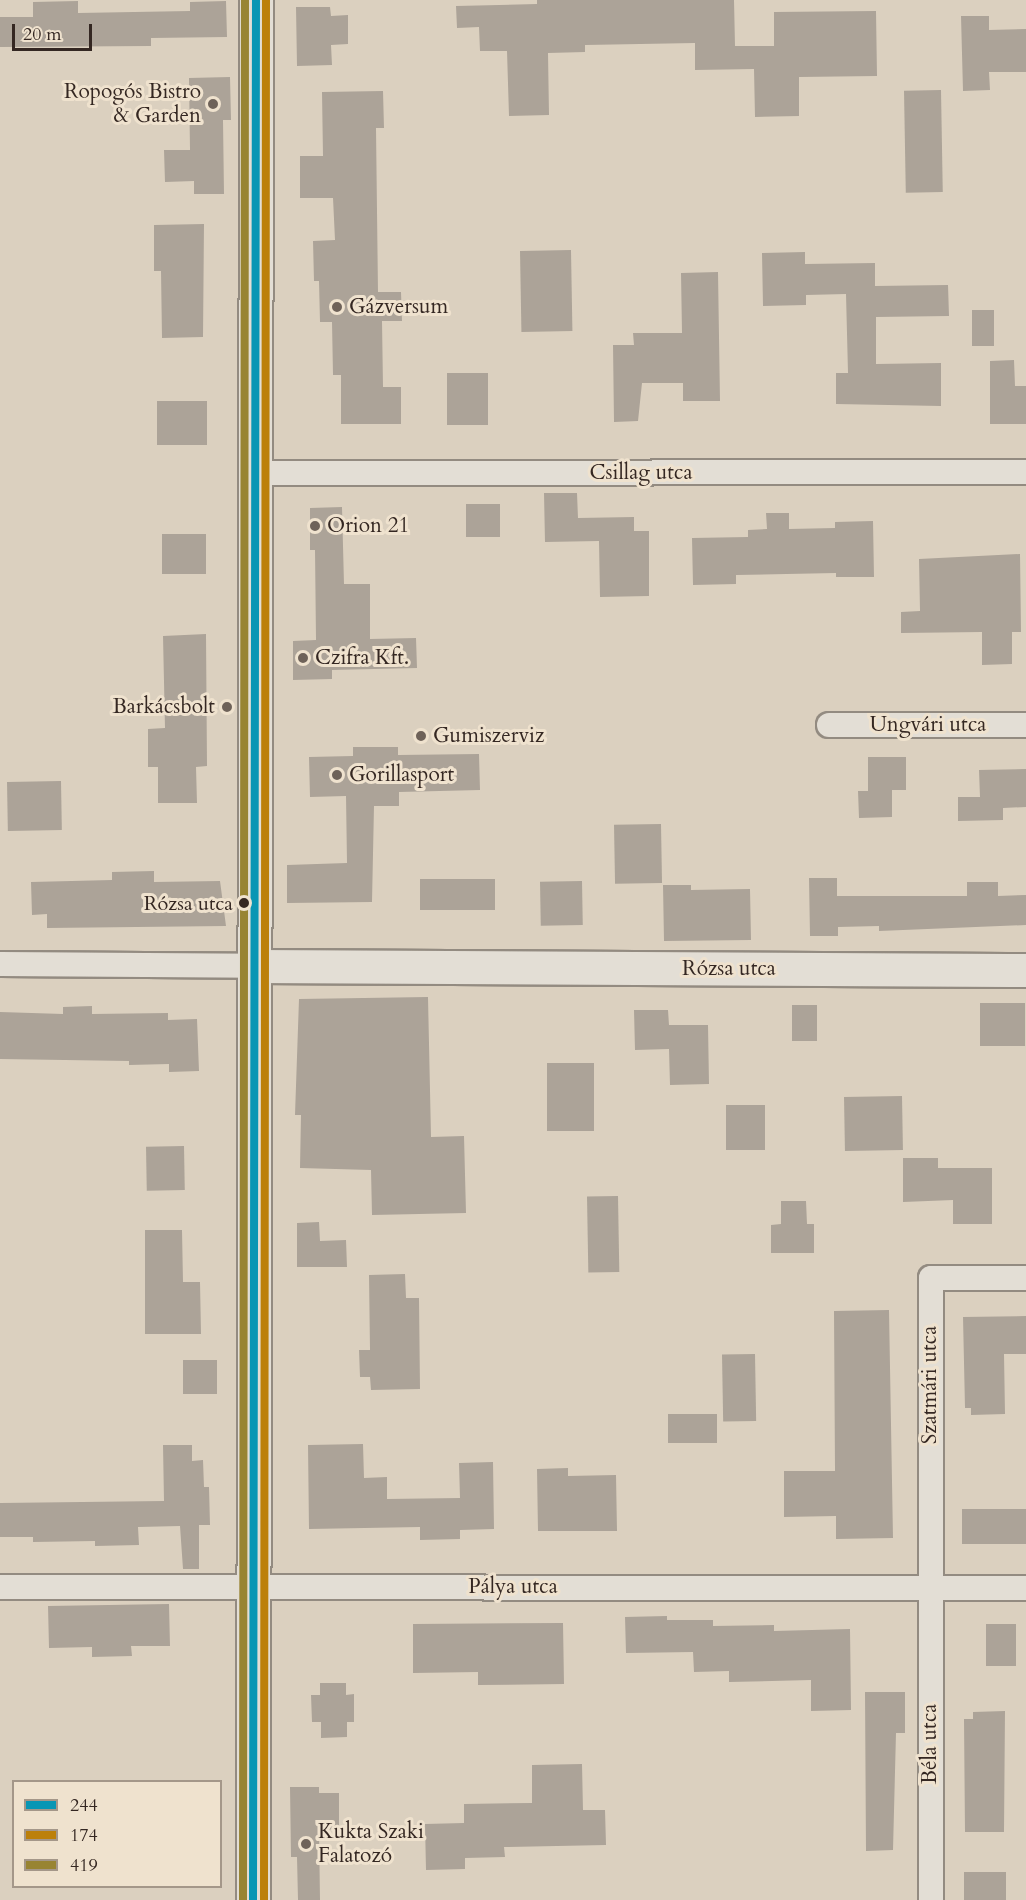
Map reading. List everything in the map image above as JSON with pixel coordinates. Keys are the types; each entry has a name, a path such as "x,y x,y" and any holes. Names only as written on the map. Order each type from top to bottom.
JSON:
{"main road":[{"path":"253,1900 256,0"},
{"name":"Rózsa utca","path":"255,966 1026,970"}],"street":[{"name":"Csillag utca","path":"255,474 1026,472"},
{"name":"Ungvári utca","path":"829,725 1026,725"},
{"name":"Rózsa utca","path":"0,964 255,966"},
{"name":"Szatmári utca","path":"930,1588 931,1278 1026,1278"},
{"name":"Pálya utca","path":"0,1587 1026,1588"},
{"name":"Béla utca","path":"930,1588 931,1900"}],"building":[{"path":"537,0 734,0 735,46 774,46 774,12 876,11 877,76 799,77 799,116 755,117 754,69 695,70 695,43 585,45 585,52 548,53 549,115 509,116 507,51 480,51 479,27 457,28 456,6 537,4"},
{"path":"78,1 78,13 190,11 190,2 226,1 227,37 151,38 151,46 0,47 0,17 33,17 33,2"},
{"path":"296,7 330,7 331,16 348,15 348,44 331,45 332,65 297,66"},
{"path":"961,16 989,16 989,30 1026,29 1026,72 989,72 990,90 963,91"},
{"path":"230,77 231,120 223,120 224,194 194,194 194,181 165,182 164,150 190,150 189,78"},
{"path":"941,90 943,192 906,193 904,91"},
{"path":"383,91 384,128 376,128 378,292 401,292 402,321 382,321 383,387 401,387 401,424 341,424 341,375 333,375 332,322 320,322 319,281 314,281 313,241 335,240 333,198 300,198 300,156 323,156 322,92"},
{"path":"204,224 203,337 162,338 161,271 154,271 154,225"},
{"path":"571,250 572,331 521,332 520,251"},
{"path":"805,252 805,264 875,263 875,286 948,285 949,316 876,317 876,364 941,363 941,406 836,404 836,373 848,373 846,294 806,295 806,305 763,306 762,253"},
{"path":"718,272 720,401 683,401 683,383 642,383 638,421 614,422 613,345 634,345 633,333 682,333 681,273"},
{"path":"972,310 994,310 994,346 972,346"},
{"path":"1014,360 1015,386 1026,386 1026,424 990,424 990,361"},
{"path":"447,373 488,373 488,425 447,425"},
{"path":"157,401 207,401 207,445 157,445"},
{"path":"544,493 577,493 578,518 634,517 634,531 649,531 649,596 600,597 599,541 545,542"},
{"path":"466,504 500,504 500,537 466,537"},
{"path":"342,507 344,584 370,584 370,639 416,638 417,668 332,670 332,679 293,680 293,641 316,640 315,550 310,550 310,508"},
{"path":"766,513 789,513 789,529 835,528 835,522 873,521 874,577 836,577 836,573 736,575 736,584 693,585 692,538 748,537 748,530 767,529"},
{"path":"162,534 206,534 206,574 162,574"},
{"path":"1020,554 1021,632 1012,632 1012,664 982,665 982,632 901,633 901,612 920,611 919,559"},
{"path":"206,634 207,766 196,767 197,803 158,803 158,767 148,767 148,729 165,728 163,636"},
{"path":"353,747 398,747 398,755 479,754 480,790 399,792 399,806 374,806 372,902 287,903 287,865 347,863 346,796 310,797 309,757 353,756"},
{"path":"868,757 906,757 906,790 892,790 892,817 859,818 858,791 868,791"},
{"path":"1026,769 1026,807 1003,808 1003,820 958,821 958,797 980,797 979,770"},
{"path":"61,781 62,830 8,831 7,782"},
{"path":"661,824 662,883 615,884 614,825"},
{"path":"154,871 154,882 220,881 226,926 47,928 47,914 32,915 31,882 112,880 112,872"},
{"path":"809,878 837,878 837,896 967,896 967,882 998,882 998,896 1026,895 1026,925 879,931 879,926 838,927 838,936 810,936"},
{"path":"420,879 495,879 495,910 420,910"},
{"path":"582,881 583,925 541,926 540,882"},
{"path":"663,885 691,885 691,890 750,889 751,940 664,941"},
{"path":"428,997 431,1137 464,1136 466,1213 372,1215 371,1170 300,1168 301,1115 295,1115 299,999"},
{"path":"980,1003 1025,1003 1025,1046 980,1046"},
{"path":"792,1005 817,1005 817,1041 792,1041"},
{"path":"92,1006 92,1014 168,1013 168,1020 197,1019 199,1071 169,1072 169,1064 129,1065 129,1061 0,1059 0,1012 63,1014 63,1007"},
{"path":"634,1010 668,1010 669,1025 708,1025 709,1084 670,1085 669,1049 635,1050"},
{"path":"547,1063 594,1063 594,1131 547,1131"},
{"path":"902,1096 903,1150 845,1151 844,1097"},
{"path":"726,1105 765,1105 765,1150 726,1150"},
{"path":"184,1146 185,1190 147,1191 146,1147"},
{"path":"903,1158 938,1158 938,1168 992,1168 992,1224 953,1224 953,1200 903,1202"},
{"path":"618,1196 619,1272 588,1273 587,1197"},
{"path":"781,1201 806,1201 807,1224 814,1224 814,1253 771,1253 771,1225 781,1224"},
{"path":"319,1222 320,1241 346,1240 347,1267 297,1267 297,1223"},
{"path":"145,1230 182,1230 183,1282 200,1282 201,1334 145,1334"},
{"path":"405,1274 406,1298 419,1298 420,1389 371,1390 370,1377 360,1377 359,1350 370,1350 369,1275"},
{"path":"889,1310 893,1538 836,1539 836,1516 784,1517 784,1471 835,1471 834,1311"},
{"path":"1026,1316 1026,1354 1004,1354 1005,1414 971,1415 971,1408 965,1408 963,1317"},
{"path":"755,1354 756,1421 723,1422 722,1355"},
{"path":"183,1360 217,1360 217,1394 183,1394"},
{"path":"668,1414 717,1414 717,1443 668,1443"},
{"path":"363,1444 364,1478 387,1477 387,1499 460,1498 459,1463 493,1462 494,1529 460,1530 460,1539 420,1540 420,1527 309,1529 308,1445"},
{"path":"163,1445 192,1445 192,1461 203,1460 204,1487 209,1487 210,1525 199,1525 199,1569 183,1569 180,1526 138,1527 139,1545 95,1546 95,1541 33,1542 33,1537 0,1537 0,1503 164,1501"},
{"path":"568,1468 568,1476 616,1475 617,1531 538,1531 537,1469"},
{"path":"962,1509 1026,1509 1026,1544 962,1544"},
{"path":"169,1604 170,1646 131,1646 132,1656 92,1657 92,1647 49,1648 48,1606"},
{"path":"667,1616 667,1620 713,1620 713,1626 774,1625 774,1631 850,1629 851,1710 811,1711 811,1680 729,1682 729,1671 694,1672 693,1652 626,1653 625,1617"},
{"path":"563,1623 564,1684 478,1685 478,1672 413,1673 413,1624"},
{"path":"986,1624 1016,1624 1016,1666 986,1666"},
{"path":"320,1683 346,1683 346,1695 354,1694 354,1722 347,1722 347,1737 321,1738 321,1722 312,1722 311,1695 320,1695"},
{"path":"865,1692 905,1692 905,1733 896,1733 893,1850 866,1851"},
{"path":"1005,1711 1004,1832 965,1832 964,1719 973,1719 973,1712"},
{"path":"582,1764 583,1810 605,1810 606,1845 504,1847 505,1857 465,1858 465,1869 426,1870 425,1824 464,1823 464,1804 532,1803 532,1765"},
{"path":"290,1787 319,1787 319,1793 339,1793 339,1829 319,1830 320,1900 298,1900 297,1857 291,1857"},
{"path":"964,1872 1006,1872 1006,1900 964,1900"}],"transit line":[{"name":"419","path":"243,1900 245,0"},
{"name":"244","path":"253,1900 256,0"},
{"name":"174","path":"264,1900 266,0"}],"place":[{"name":"Ropogós Bistro & Garden","path":"213,104"},
{"name":"Gázversum","path":"337,307"},
{"name":"Orion 21","path":"315,526"},
{"name":"Czifra Kft.","path":"303,658"},
{"name":"Barkácsbolt","path":"227,707"},
{"name":"Gumiszerviz","path":"421,736"},
{"name":"Gorillasport","path":"337,775"},
{"name":"Rózsa utca","path":"244,903"},
{"name":"Kukta Szaki Falatozó","path":"306,1844"}]}
